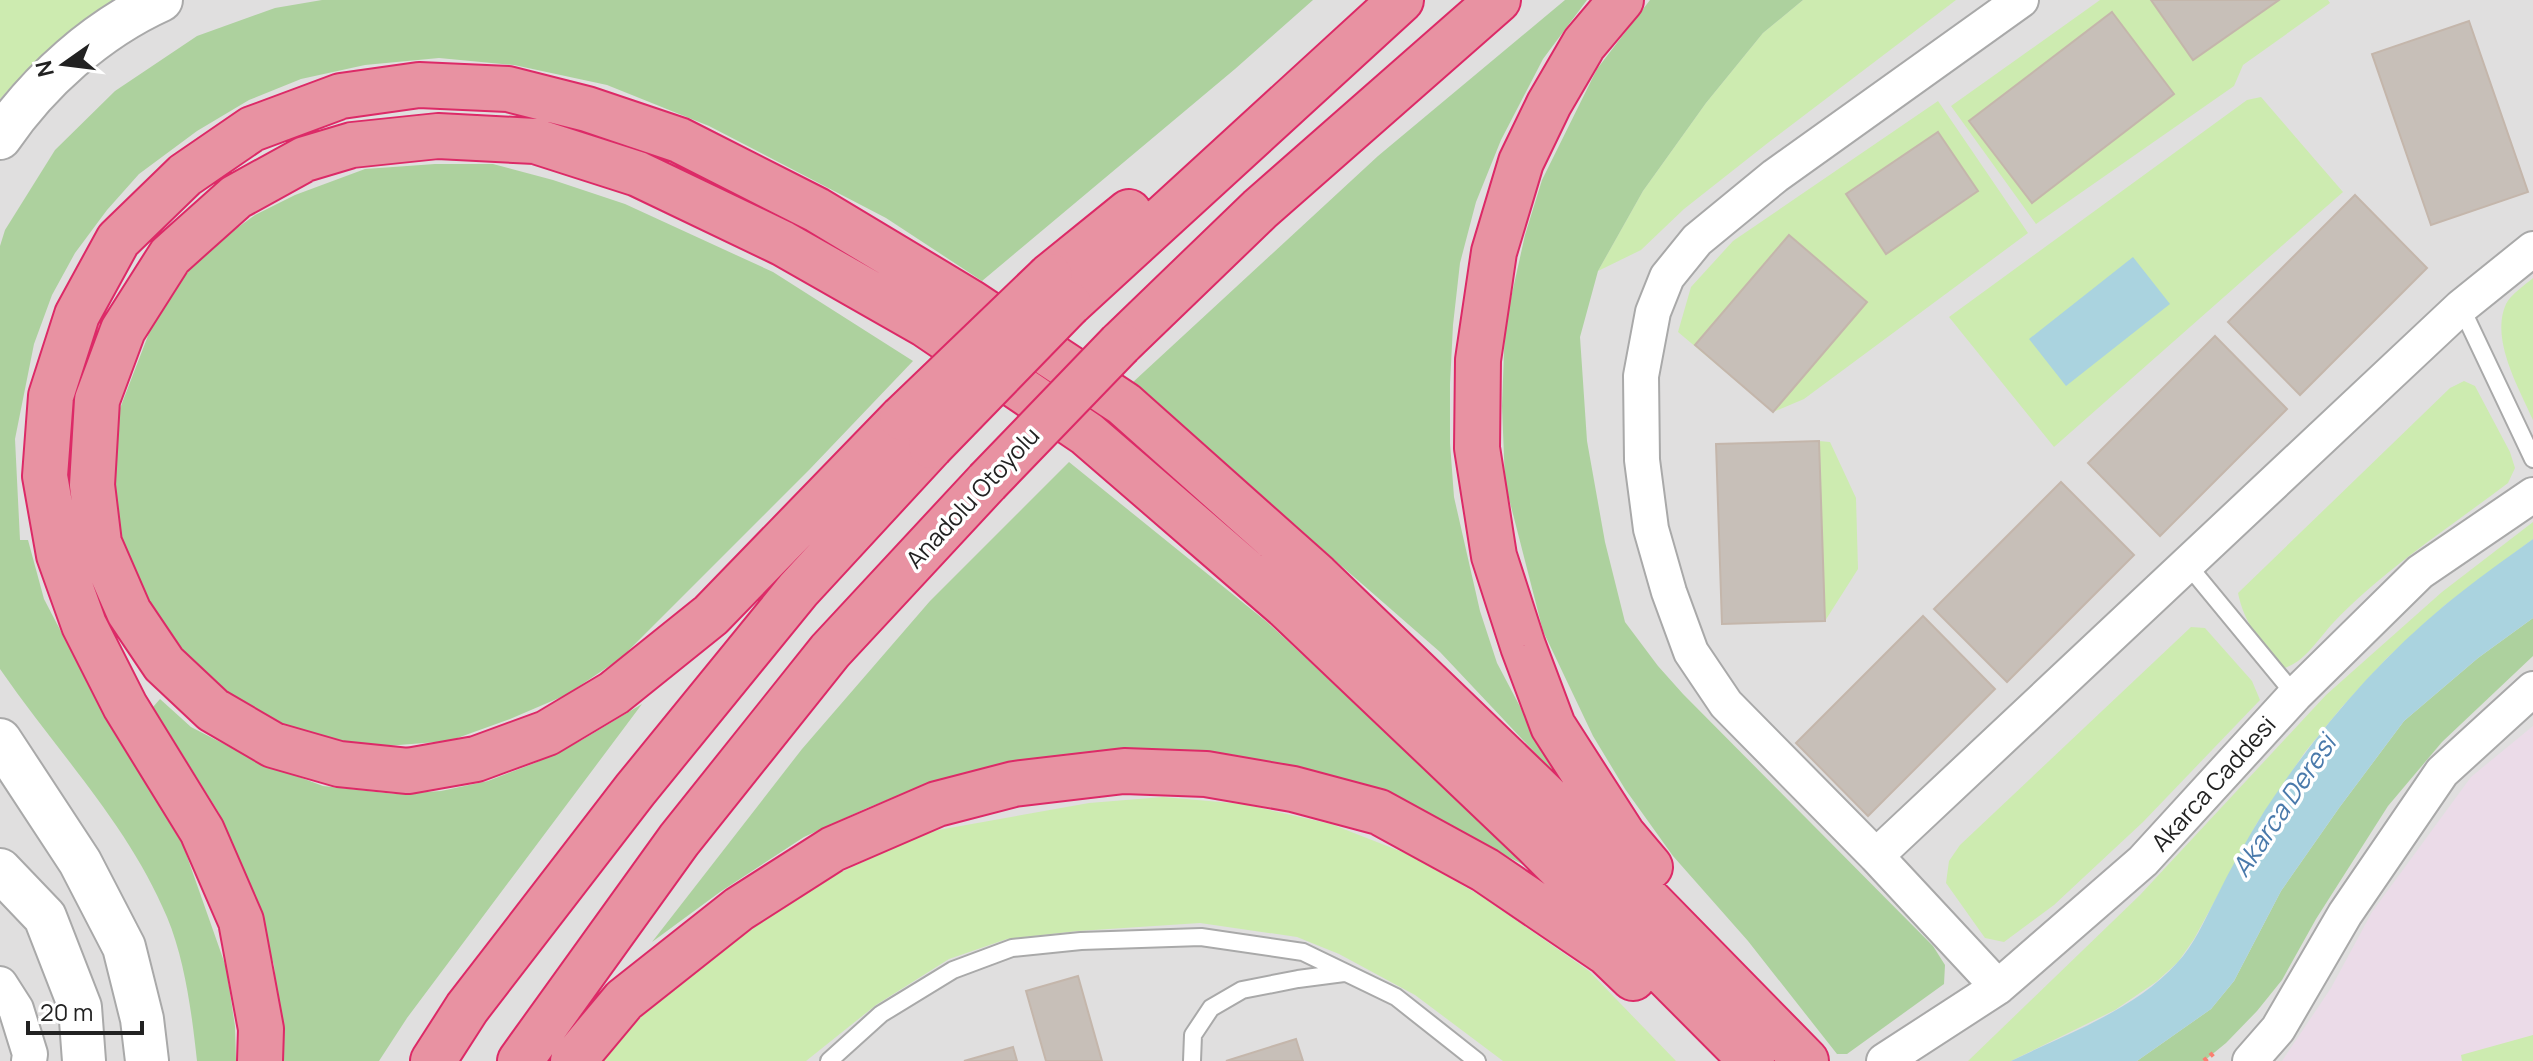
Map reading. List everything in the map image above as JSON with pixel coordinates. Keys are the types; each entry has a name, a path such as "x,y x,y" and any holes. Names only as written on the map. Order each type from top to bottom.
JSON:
{"highway":[{"path":"1393,0 1060,290 916,432 711,615 614,693 547,733 476,759 408,771 339,764 273,745 213,710 164,664 129,612 99,543 92,485 97,400 123,330 170,256 236,197 305,159 352,145 438,136 535,141 638,174 782,243 926,325 1087,434 1287,607 1535,843 1783,1056"},
{"path":"1060,290 1401,0"},
{"name":"Anadolu Otoyolu","path":"520,1061 679,840 830,651 1120,344 1260,209 1498,0"},
{"path":"1621,0 1584,44 1549,104 1521,162 1494,252 1478,360 1477,448 1494,556 1553,726 1623,835 1715,944 1783,1056"},
{"path":"260,1061 261,1029 241,921 202,831 125,706 84,625 59,555 45,476 51,396 77,315 118,240 185,175 252,129 341,96 419,85 508,89 587,109 679,140 817,210 970,302 1124,404 1317,576 1563,813 1783,1056"},
{"path":"433,1061 467,1008 635,790 798,590 916,432"},
{"path":"573,1061 624,1000 739,909 833,849 937,804 1014,784 1124,771 1206,774 1293,789 1379,812 1485,870 1607,953 1719,1061"}],"street":[{"path":"0,138 38,91 80,52 136,11 161,0"},
{"path":"1998,987 1876,856 1726,704 1691,652 1651,529 1642,460 1641,376 1653,312 1667,277 1697,240 1775,176 2021,0"},
{"path":"1876,856 2461,307 2533,249"},
{"name":"Akarca Caddesi","path":"1884,1061 1998,987 2143,861 2295,695 2420,572 2533,495"},
{"path":"2250,1061 2278,1029 2345,914 2442,772 2533,689"},
{"path":"0,740 80,862 124,947 142,1019 147,1061"},
{"path":"0,870 45,917 80,1007 84,1061"},
{"path":"0,984 16,1009 30,1054 29,1061"}],"lane":[{"path":"2461,307 2533,459"},
{"path":"2187,564 2295,695"},
{"path":"829,1061 881,1014 953,970 1012,948 1081,941 1201,937 1303,952 1396,997 1477,1061"},
{"path":"1192,1061 1193,1035 1211,1008 1242,990 1345,973"}],"shaded area":[{"path":"0,0 2533,0 2533,1061 0,1061"},
{"path":"2533,726 2533,1061 2282,1061 2331,988 2372,912 2471,777"}],"green space":[{"path":"0,0 118,0 55,44 0,99"},
{"path":"322,0 1313,0 982,281 886,218 709,126 607,85 514,65 439,58 365,65 301,79 249,100 197,131 139,174 75,253 52,295 34,344 15,439 20,540 28,540 44,599 107,720 183,845 226,967 235,1026 236,1061 197,1061 179,951 151,883 112,820 0,669 0,246 5,230 55,150 115,91 197,36 275,8"},
{"path":"1565,0 1587,0 1543,59 1501,140 1476,202 1460,263 1450,384 1454,497 1480,611 1497,663 1556,775 1440,652 1132,383 1378,156"},
{"path":"1650,0 1803,0 1763,33 1706,103 1643,191 1598,271 1580,337 1587,441 1605,542 1625,622 1683,694 1933,946 1945,965 1944,984 1847,1054 1837,1054 1748,941 1673,856 1625,789 1593,736 1543,631 1505,483 1502,406 1505,325 1525,235 1542,180 1597,69"},
{"path":"1803,0 1956,0 1684,209 1641,250 1598,271 1643,191 1706,103 1763,33"},
{"path":"2100,0 2328,0 2330,3 2243,65 2234,86 2036,224 1951,106"},
{"path":"2261,97 2343,192 2054,447 1949,317 2247,100"},
{"path":"1938,101 2028,233 1804,399 1773,412 1678,332 1691,287 1733,241"},
{"path":"493,164 625,204 773,272 913,361 621,658 566,695 449,741 374,747 282,725 236,704 192,664 151,615 129,567 118,523 110,463 119,411 159,307 185,270 255,215 295,195 365,169"},
{"path":"2533,278 2533,420 2508,363 2502,318 2506,304"},
{"path":"2464,381 2475,386 2510,452 2515,468 2508,483 2373,585 2333,623 2305,656 2284,668 2255,634 2238,593 2450,388"},
{"path":"1819,441 1830,442 1856,498 1858,569 1825,621"},
{"path":"1069,462 1267,622 1535,871 1425,813 1305,768 1229,754 1059,756 991,766 918,788 867,808 804,837 720,892 652,942 802,749 930,601"},
{"path":"2533,522 2533,539 2445,605 2387,658 2305,752 2257,823 2194,939 2178,962 2156,982 2115,1010 2011,1061 1968,1061 2140,895 2326,695 2442,592"},
{"path":"2533,618 2533,656 2442,742 2388,806 2316,919 2282,980 2257,1011 2204,1061 2137,1061 2211,1009 2234,981 2281,891 2404,721 2478,658"},
{"path":"2191,627 2205,628 2252,681 2260,700 2143,822 2054,905 2004,942 1985,938 1946,883 1949,861 1960,845"},
{"path":"160,699 191,727 259,762 323,786 395,794 441,791 488,781 582,740 642,704 407,1018 379,1061 282,1061 274,965 248,883 219,813 153,707"},
{"path":"1163,797 1243,804 1331,824 1410,855 1481,896 1589,971 1676,1061 1503,1061 1415,995 1339,954 1297,937 1200,923 1007,939 949,959 876,1005 806,1061 598,1061 669,989 756,926 833,876 927,832 1089,803"},
{"path":"2533,1035 2533,1061 2462,1061 2461,1055"}],"water":[{"path":"2133,257 2170,304 2066,386 2029,339"},
{"name":"Akarca Deresi","path":"2533,539 2533,618 2478,658 2404,721 2281,891 2234,981 2211,1009 2137,1061 2011,1061 2121,1008 2160,980 2177,963 2189,949 2265,810 2325,727 2370,675 2419,627"}],"building":[{"path":"2151,0 2279,0 2193,60"},
{"path":"2112,12 2174,94 2032,203 1969,121"},
{"path":"2469,21 2528,192 2431,225 2372,54"},
{"path":"1938,132 1978,191 1886,254 1846,194"},
{"path":"2355,195 2427,268 2300,395 2228,322"},
{"path":"1789,235 1867,302 1773,412 1695,345"},
{"path":"2215,336 2287,409 2160,536 2088,463"},
{"path":"1819,441 1825,621 1722,624 1716,444"},
{"path":"2061,482 2134,555 2007,682 1934,609"},
{"path":"1923,616 1995,689 1868,816 1796,743"},
{"path":"1078,976 1102,1061 1046,1061 1026,991"},
{"path":"1296,1039 1303,1061 1226,1061"},
{"path":"1013,1047 1017,1061 964,1061"}]}
